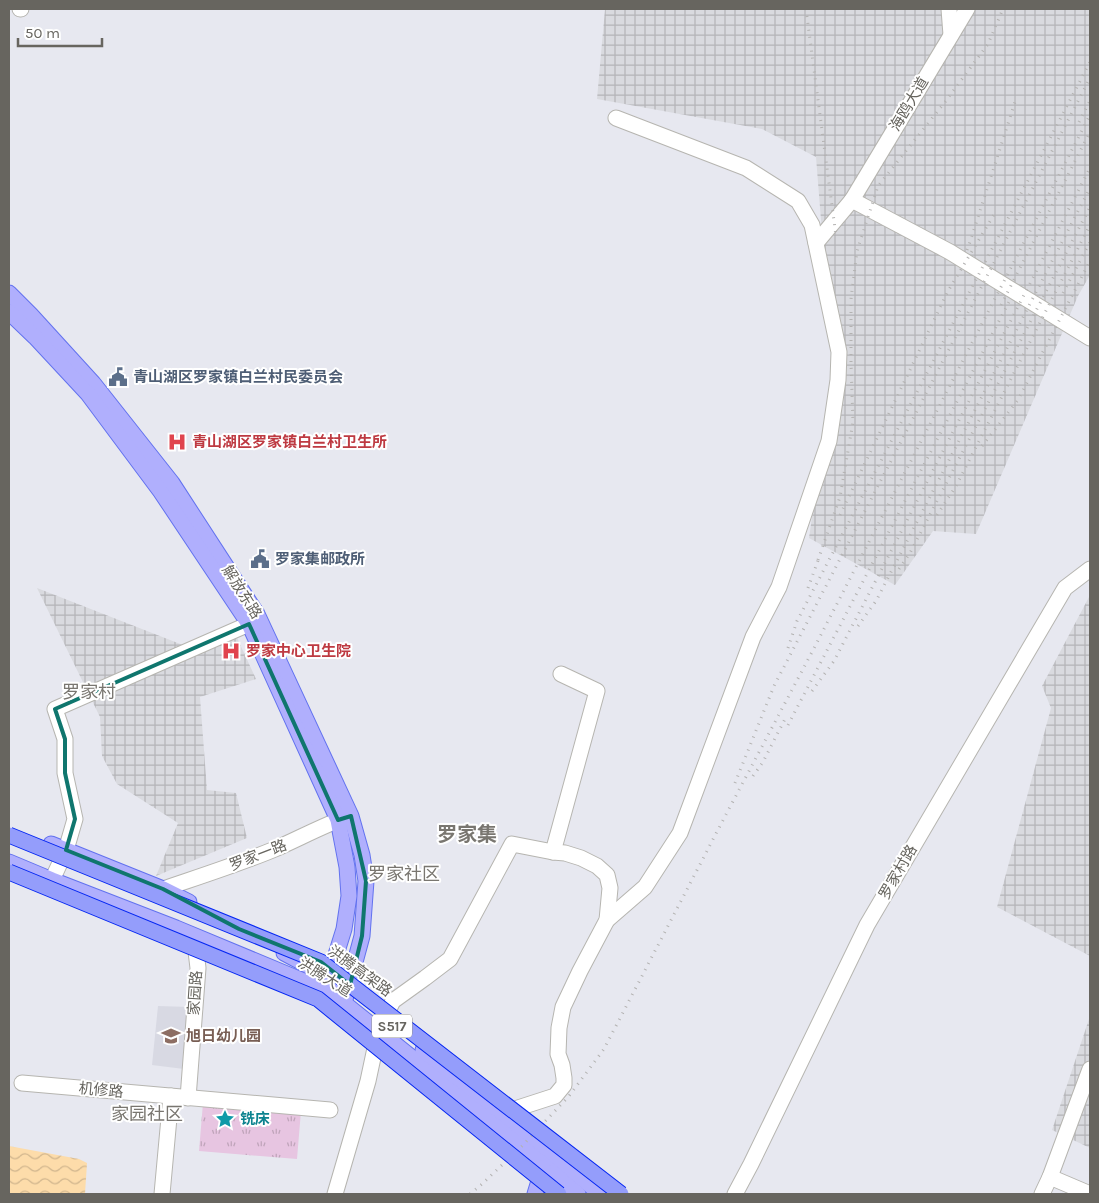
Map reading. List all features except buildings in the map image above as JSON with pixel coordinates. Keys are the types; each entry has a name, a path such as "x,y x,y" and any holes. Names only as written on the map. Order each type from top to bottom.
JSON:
{"highway":[{"name":"洪腾高架路","path":"9,835 320,962 622,1194"},
{"path":"9,872 318,999 559,1194"}],"main road":[{"name":"解放东路","path":"9,293 93,383 172,483 258,614 362,855 366,881 362,936 346,997"},
{"name":"解放东路","path":"9,312 88,394 161,492 249,624 345,818 349,896 344,929 327,983"},
{"name":"洪腾大道","path":"9,827 163,889 327,983 546,1156 600,1194"},
{"name":"洪腾大道","path":"9,862 176,928 327,983"},
{"name":"洪腾大道","path":"546,1156 578,1194"},
{"path":"535,1194 546,1156"}],"street":[{"path":"949,9 951,35"},
{"name":"海鸥大道","path":"816,243 852,200 967,9"},
{"path":"518,1108 555,1096 564,1085 562,1065 558,1054 559,1028 563,1007 607,920 645,887 680,833 753,637 778,587 829,441 838,380 839,352 812,225 798,201 746,168 616,118"},
{"path":"852,200 950,252 1090,338"},
{"name":"罗家村路","path":"735,1194 867,925 1065,588 1090,569"},
{"path":"52,880 66,850 74,819 65,772 65,739 55,708 249,624"},
{"path":"553,852 597,691 561,674"},
{"name":"罗家一路","path":"163,889 275,849 345,818"},
{"path":"336,1194 368,1081 381,1025 393,1001 450,959 512,844 565,853 597,866 607,875 610,888 607,920"},
{"name":"家园路","path":"176,928 195,943 198,968 188,1098"},
{"path":"1042,1194 1090,1069"},
{"name":"机修路","path":"22,1083 330,1110"},
{"path":"162,1194 171,1096"},
{"path":"1050,1177 1090,1194"}],"highlighted area":[{"path":"249,624 338,820 351,816 366,881 362,936 350,985 321,962 239,929 163,889 66,850 75,819 65,773 65,739 55,709"}],"shaded area":[{"path":"605,9 1090,9 1090,275 1078,296 976,534 933,531 895,585 809,538 833,371 816,157 762,129 597,99"},
{"path":"37,588 188,647 233,629 256,679 200,697 207,790 236,793 247,838 156,876 178,823 117,784 102,756 100,717"},
{"path":"1090,596 1090,956 997,907 1051,708 1042,686"},
{"name":"旭日幼儿园","path":"158,1006 190,1007 184,1069 152,1065"},
{"path":"1090,1016 1090,1148 1052,1130"}],"green space":[{"path":"203,1103 301,1111 297,1159 199,1151"}],"water":[{"path":"9,1146 79,1159 87,1163 85,1194 9,1194"}],"railway":[{"path":"806,9 836,236"},
{"path":"818,560 840,497 853,422 851,299 857,251 878,186 945,102 988,44 1003,9"},
{"path":"788,648 797,621 1090,62"},
{"path":"735,783 774,686 1090,78"},
{"path":"1079,122 1090,101"},
{"path":"967,250 1015,102"},
{"path":"470,1194 522,1146 569,1096 604,1049 1090,115"},
{"path":"1001,305 1090,132"},
{"path":"812,691 834,661 1090,168"},
{"path":"858,626 876,601 1090,188"},
{"path":"899,569 910,553 1090,207"},
{"path":"840,515 948,291 995,213"},
{"path":"937,515 956,486 1090,225"},
{"path":"1063,293 1090,242"},
{"path":"982,446 1018,400 1090,261"},
{"path":"788,725 1010,300"},
{"path":"808,588 820,555"},
{"path":"753,776 763,762 787,715"}],"place":[{"name":"青山湖区罗家镇白兰村民委员会","path":"118,377"},
{"name":"青山湖区罗家镇白兰村卫生所","path":"177,442"},
{"name":"罗家集邮政所","path":"260,559"},
{"name":"罗家中心卫生院","path":"231,651"},
{"name":"旭日幼儿园","path":"171,1036"},
{"name":"铣床","path":"225,1119"}],"district":[{"name":"罗家村","path":"89,692"},
{"name":"罗家集","path":"467,834"},
{"name":"罗家社区","path":"404,874"},
{"name":"家园社区","path":"147,1114"}]}
